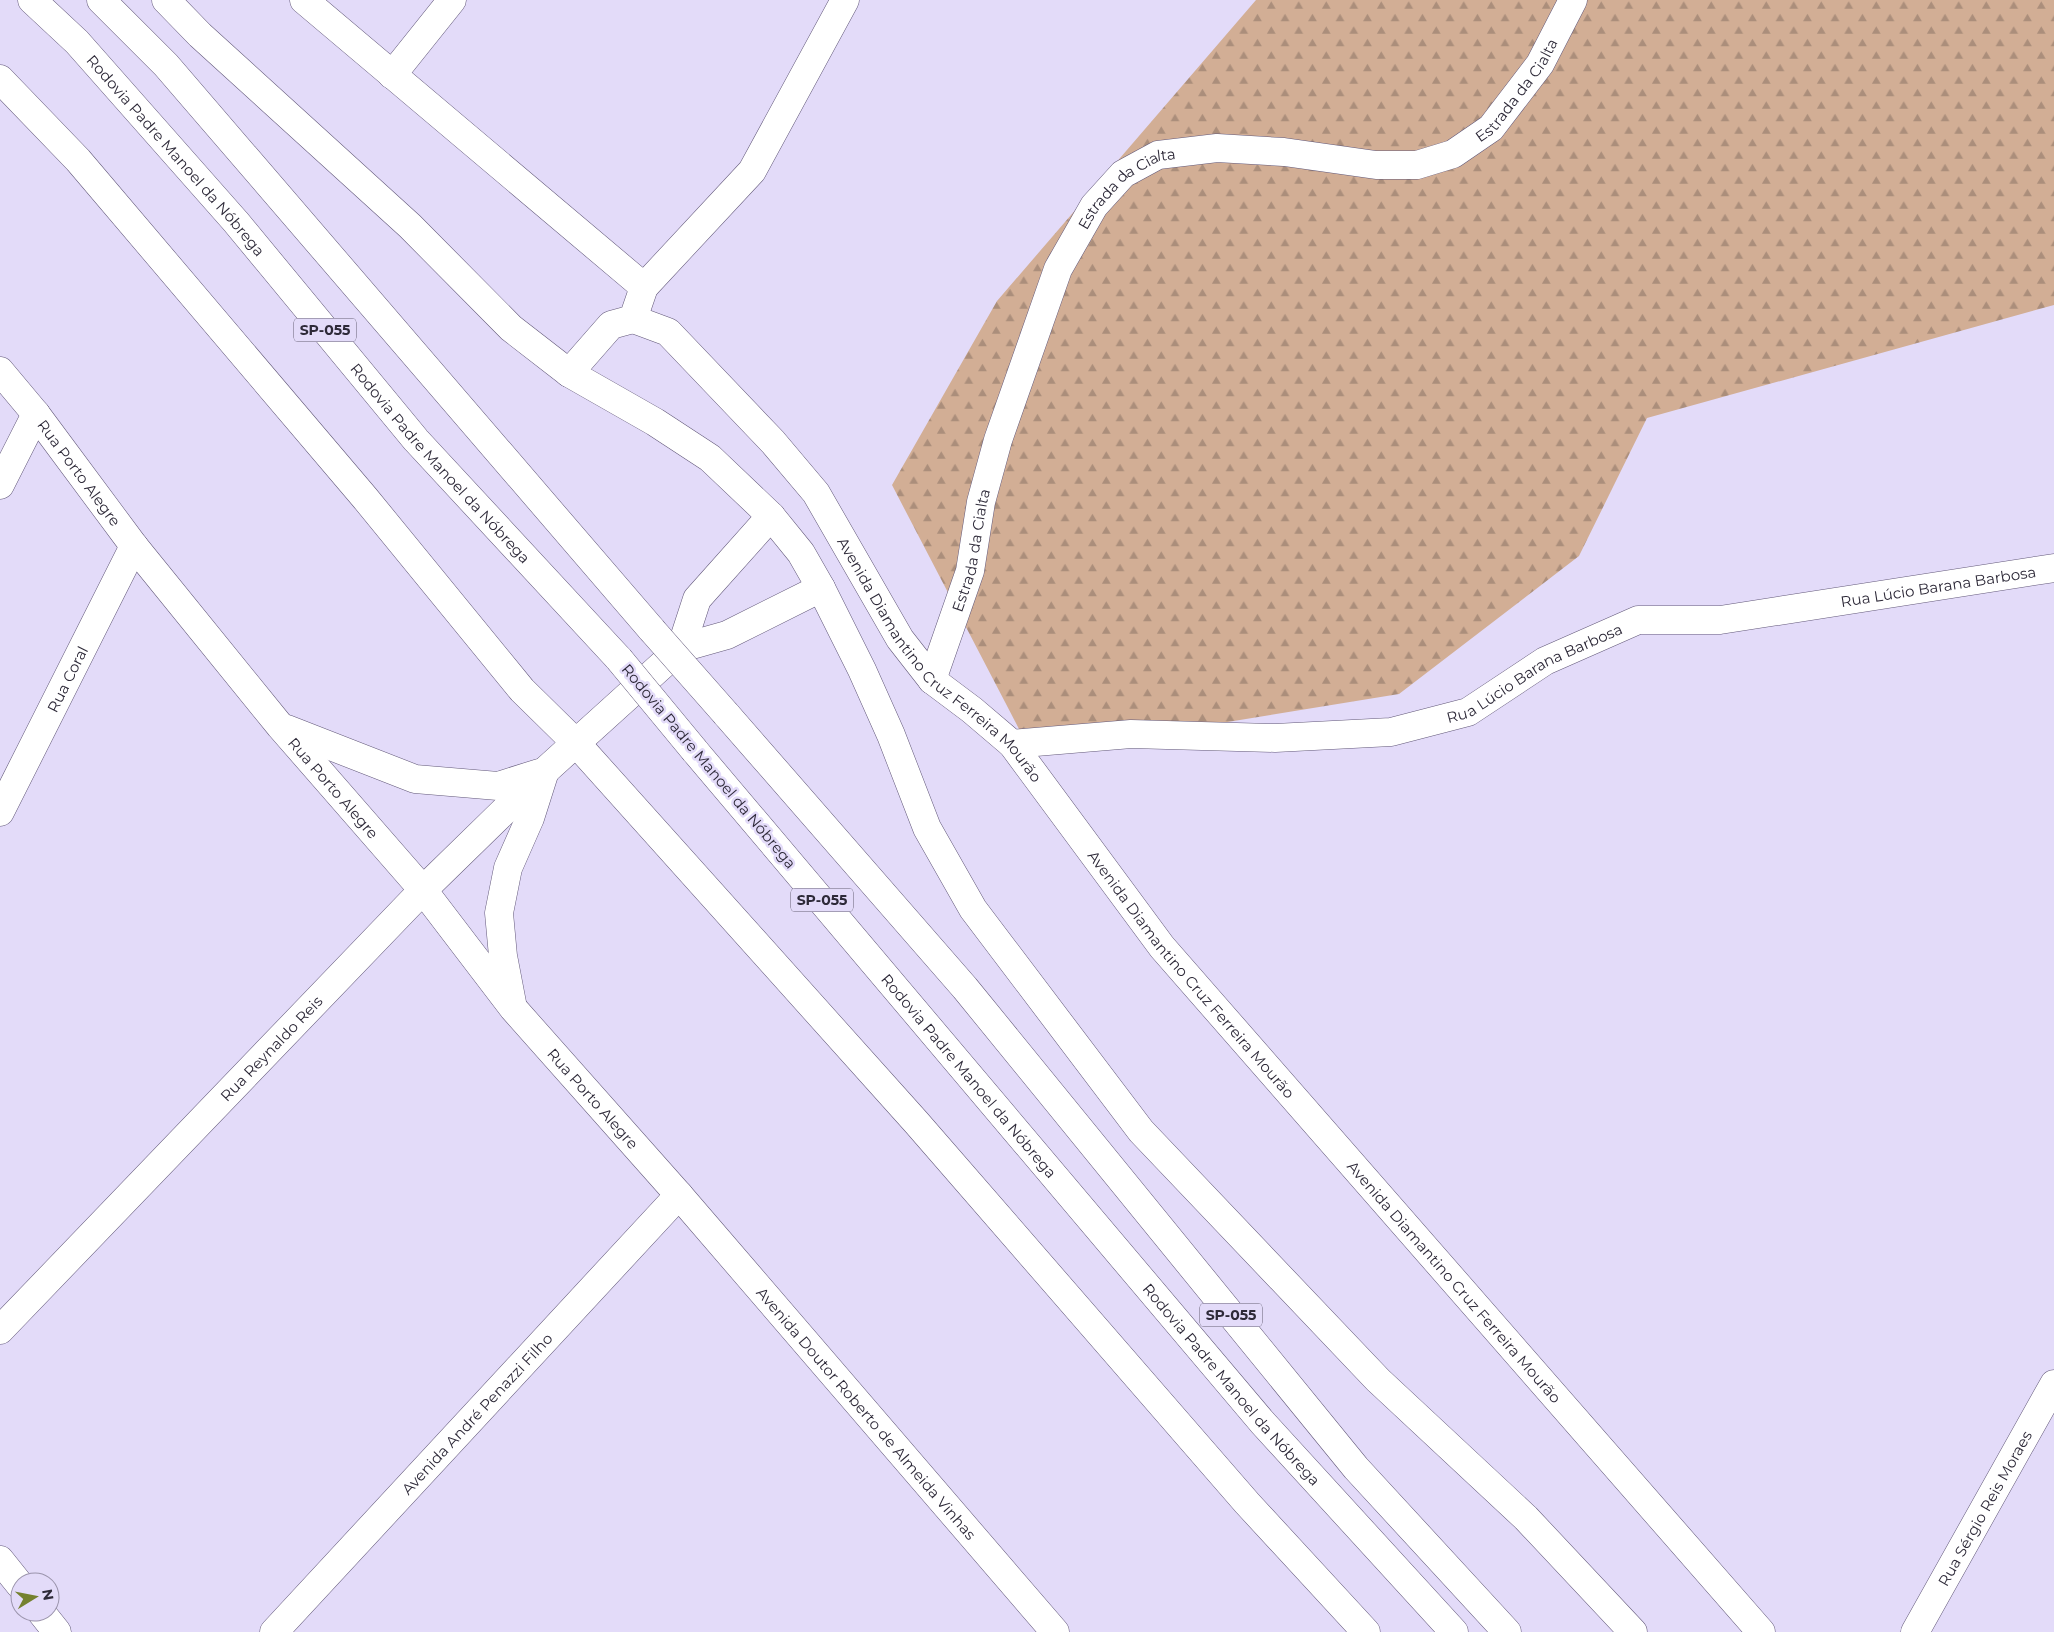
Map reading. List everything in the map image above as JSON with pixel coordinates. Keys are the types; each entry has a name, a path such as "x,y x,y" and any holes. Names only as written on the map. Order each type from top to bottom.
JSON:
{"main road":[{"name":"Rodovia Padre Manoel da Nóbrega","path":"32,0 90,56 236,222 416,440 619,659 1262,1422 1454,1632"},
{"name":"SP-055","path":"100,0 166,65 652,630 965,988 1356,1468 1507,1632"},
{"path":"166,0 200,36 410,226 511,328 569,372 654,422 710,458 772,516 800,552 821,588 862,670 891,735 927,828 973,908 1141,1131 1378,1380 1526,1518 1633,1632"},
{"path":"304,0 644,287"},
{"path":"392,75 452,0"},
{"path":"569,372 611,325 633,319 644,287 752,171 845,0"},
{"name":"Estrada da Cialta","path":"932,680 970,571 981,502 998,440 1058,269 1094,206 1123,174 1158,155 1217,148 1284,152 1376,165 1417,165 1453,154 1491,128 1540,64 1573,0"},
{"path":"0,79 78,160 365,498 522,690 576,743 916,1122 1247,1503 1366,1632"},
{"name":"Avenida Diamantino Cruz Ferreira Mourão","path":"633,319 668,332 773,442 816,493 900,639 932,680 972,710 1012,744 1162,946 1762,1632"},
{"name":"Rua Porto Alegre","path":"0,371 36,414 134,546 280,726 423,890 513,1008 679,1195"},
{"path":"0,484 36,414"},
{"path":"681,648 698,599 772,516"},
{"name":"Rua Coral","path":"0,812 134,546"},
{"name":"Rua Lúcio Barana Barbosa","path":"1012,744 1131,734 1275,738 1391,732 1468,712 1545,661 1638,620 1720,620 2054,568"},
{"path":"681,648 727,635 821,588"},
{"name":"Rua Reynaldo Reis","path":"0,1330 423,890 545,770 681,648"},
{"path":"280,726 415,779 498,786 545,770"},
{"path":"513,1008 503,956 500,913 508,868 530,818 545,770"},
{"name":"Avenida André Penazzi Filho","path":"274,1632 679,1195"},
{"name":"Avenida Doutor Roberto de Almeida Vinhas","path":"679,1195 1055,1632"},
{"name":"Rua Sérgio Reis Moraes","path":"1915,1632 2054,1384"},
{"path":"0,1560 10,1572"},
{"path":"49,1622 57,1632"}],"green space":[{"path":"1256,0 2054,0 2054,305 1647,418 1579,556 1399,694 1032,754 892,485 997,301"}]}
